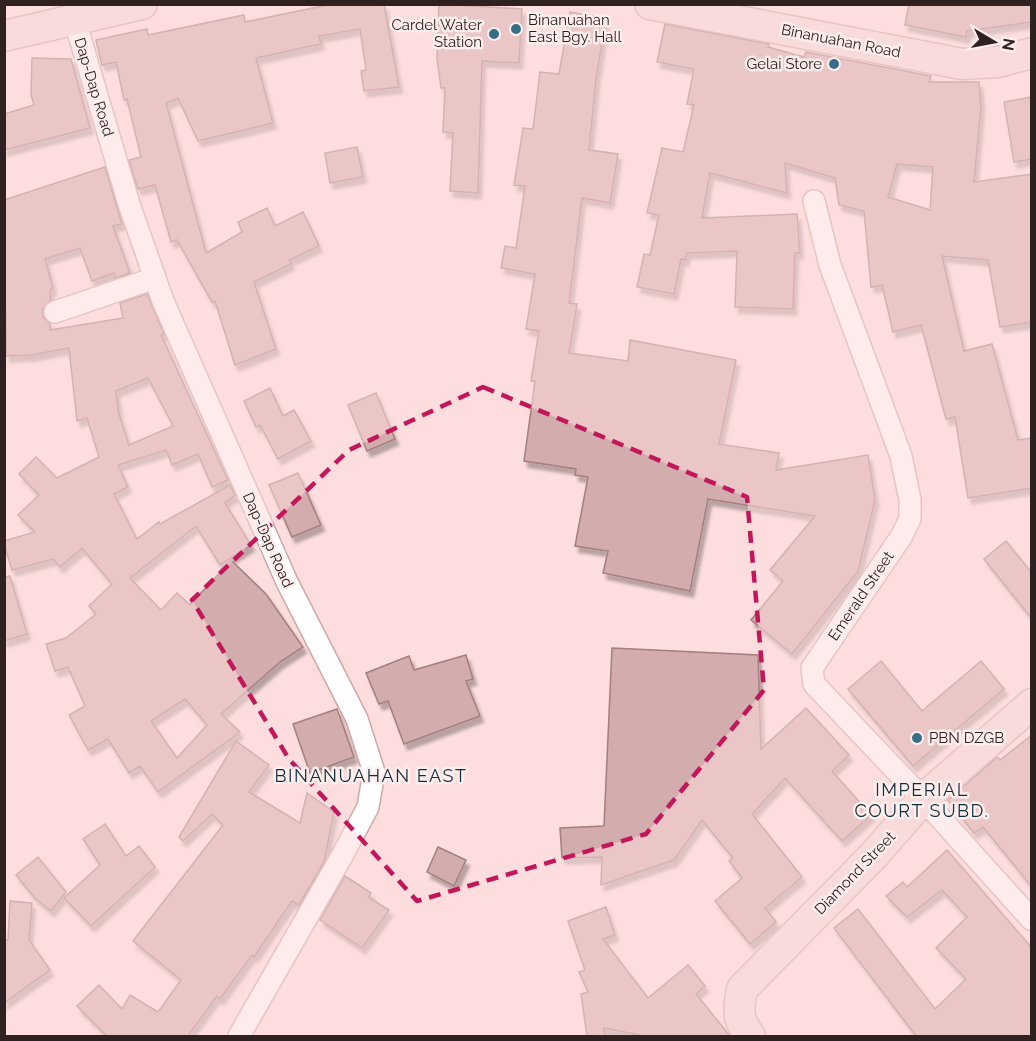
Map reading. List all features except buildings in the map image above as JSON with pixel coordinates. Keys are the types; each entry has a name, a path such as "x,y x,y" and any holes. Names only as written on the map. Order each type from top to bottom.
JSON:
{"street":[{"path":"4,36 142,4"},
{"name":"Binanuahan Road","path":"650,4 962,64 998,62 1032,53"},
{"name":"Dap-Dap Road","path":"75,21 129,204 155,278 286,582 357,719 374,772 368,807 348,847 239,1036"},
{"name":"Emerald Street","path":"814,201 830,265 901,456 910,500 910,519 902,537 812,668 814,684 923,799 1032,920"},
{"path":"55,312 155,278"},
{"name":"Diamond Street","path":"750,1036 739,1022 738,1009 742,988 874,855 923,799 1032,704"}],"highlighted area":[{"path":"483,387 747,497 764,690 646,834 417,901 289,759 192,600 349,450"}],"place":[{"name":"Binanuahan East Bgy. Hall","path":"516,29"},
{"name":"Cardel Water Station","path":"494,34"},
{"name":"Gelai Store","path":"834,64"},
{"name":"PBN DZGB","path":"917,738"}],"district":[{"name":"BINANUAHAN EAST","path":"371,775"},
{"name":"IMPERIAL COURT SUBD.","path":"922,799"}]}
